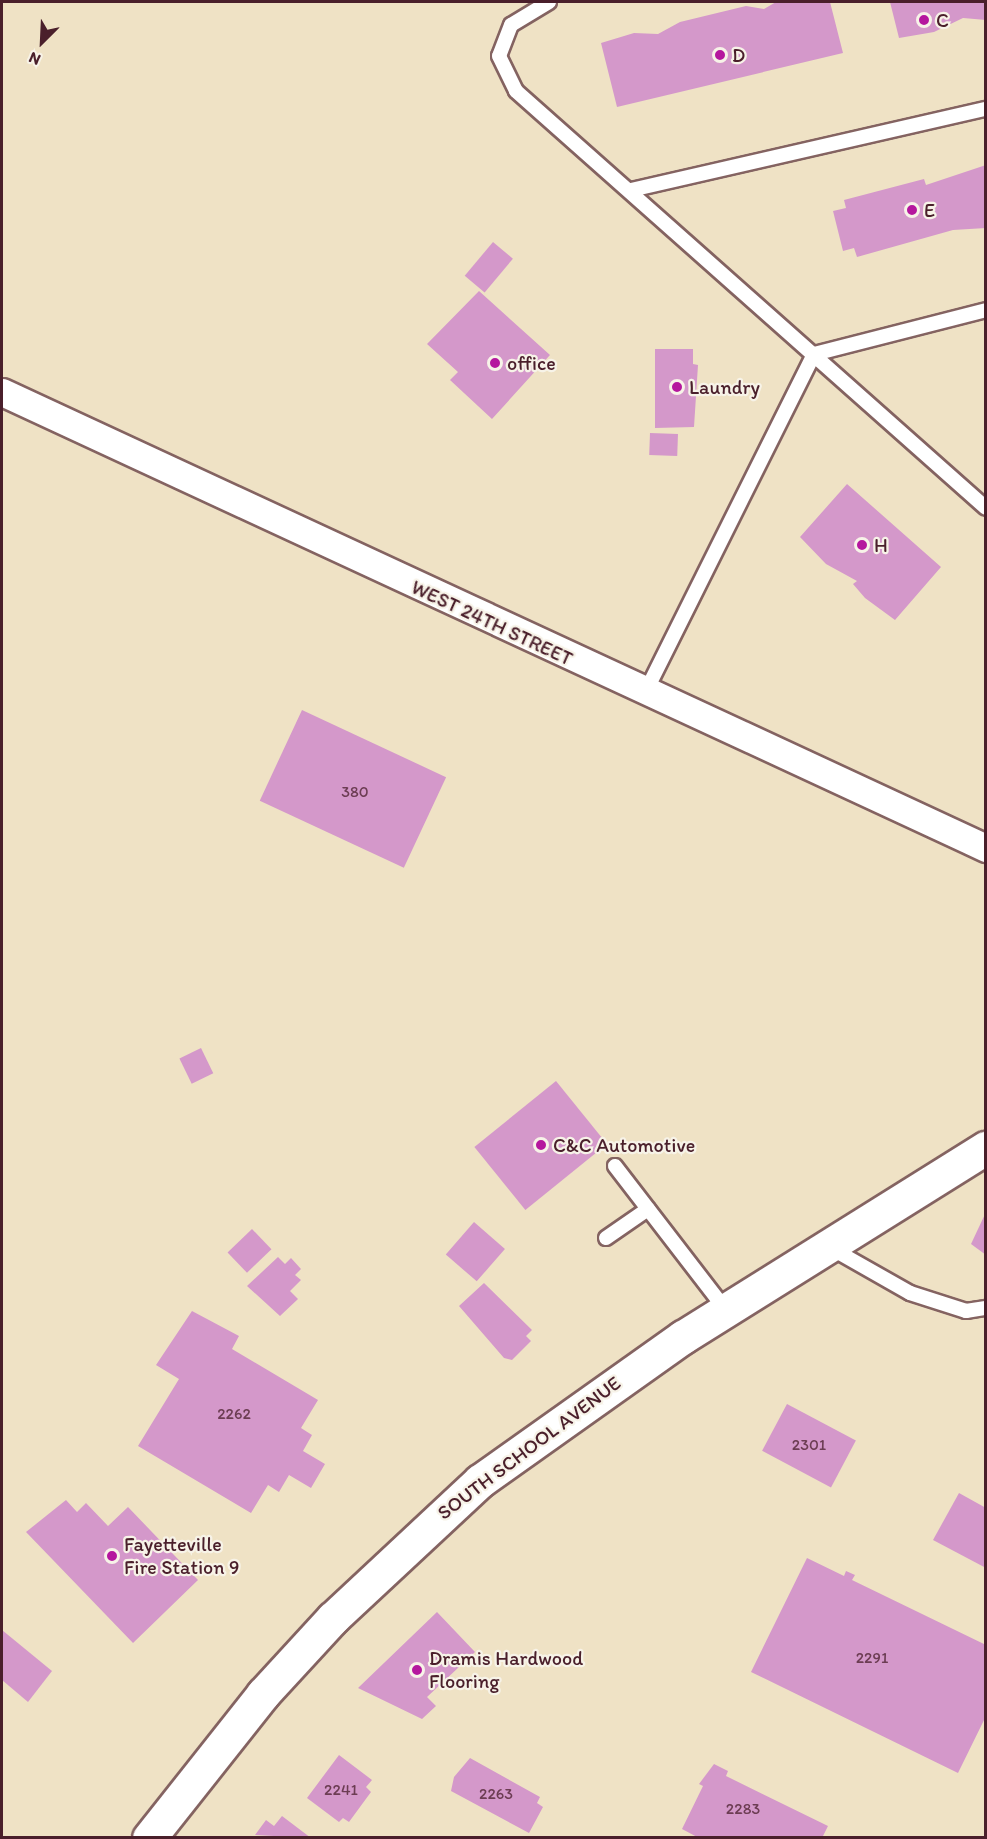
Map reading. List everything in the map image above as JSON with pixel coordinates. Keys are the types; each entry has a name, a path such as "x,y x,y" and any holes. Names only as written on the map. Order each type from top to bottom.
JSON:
{"main road":[{"name":"SOUTH SCHOOL AVENUE","path":"149,1838 263,1694 400,1551 480,1481 579,1407 726,1310 986,1148"}],"street":[{"name":"WEST 24TH STREET","path":"2,392 644,695 986,848"}],"lane":[{"path":"549,2 511,25 499,56 516,91 632,190 986,508"},
{"path":"632,190 986,109"},
{"path":"644,695 814,354 986,310"},
{"path":"615,1166 726,1310"},
{"path":"606,1238 648,1209"},
{"path":"828,1246 910,1293 966,1311 986,1308"}],"building":[{"name":"D","path":"776,2 830,2 843,53 617,107 601,43 634,33 658,34 680,22 746,6 764,9"},
{"name":"C","path":"890,2 986,2 986,20 963,18 934,32 899,38"},
{"name":"E","path":"986,165 986,228 953,230 857,257 854,248 843,251 833,211 846,208 844,200 924,179 926,185"},
{"path":"493,242 513,259 485,292 465,276"},
{"name":"office","path":"479,291 550,355 492,419 450,380 458,372 427,344"},
{"name":"Laundry","path":"655,349 693,349 693,364 698,365 694,427 655,428"},
{"path":"650,433 678,434 677,456 649,455"},
{"name":"H","path":"847,484 941,567 895,620 865,598 853,584 857,581 826,564 800,537"},
{"path":"302,710 446,777 404,868 260,801"},
{"path":"201,1048 213,1073 192,1084 179,1059"},
{"name":"C&C Automotive","path":"556,1081 607,1144 525,1210 474,1147"},
{"path":"986,1212 986,1255 971,1244"},
{"path":"474,1222 505,1249 477,1281 446,1254"},
{"path":"252,1229 271,1249 247,1273 228,1253"},
{"path":"278,1257 285,1264 291,1258 301,1269 295,1275 301,1280 290,1291 298,1299 280,1316 247,1286"},
{"path":"484,1283 532,1330 526,1336 531,1341 512,1360 504,1358 459,1306"},
{"path":"192,1311 239,1336 232,1349 318,1400 301,1428 312,1435 303,1451 325,1464 311,1488 289,1475 279,1492 268,1485 251,1513 138,1446 179,1379 156,1365"},
{"path":"787,1404 856,1441 831,1487 762,1451"},
{"path":"959,1493 986,1508 986,1568 933,1540"},
{"name":"Fayetteville Fire Station 9","path":"66,1500 77,1512 86,1503 108,1526 128,1507 198,1580 133,1643 26,1532"},
{"path":"807,1558 844,1576 846,1571 855,1575 852,1580 986,1645 986,1716 958,1773 751,1672"},
{"name":"Dramis Hardwood Flooring","path":"437,1612 475,1652 427,1697 436,1706 422,1719 358,1688"},
{"path":"2,1630 52,1671 28,1702 2,1680"},
{"path":"339,1755 372,1780 366,1787 371,1792 349,1822 343,1818 339,1822 307,1798"},
{"path":"470,1758 540,1797 537,1803 543,1807 529,1833 451,1791 454,1777"},
{"path":"714,1764 728,1771 726,1776 828,1826 822,1838 699,1838 682,1829 703,1786 699,1784"},
{"path":"282,1816 311,1838 255,1835 266,1820 274,1826"}],"place":[{"name":"C","path":"924,20"},
{"name":"D","path":"720,55"},
{"name":"E","path":"912,210"},
{"name":"office","path":"495,363"},
{"name":"Laundry","path":"677,387"},
{"name":"H","path":"862,545"},
{"name":"C&C Automotive","path":"541,1145"},
{"name":"Fayetteville Fire Station 9","path":"112,1556"},
{"name":"Dramis Hardwood Flooring","path":"417,1670"}]}
